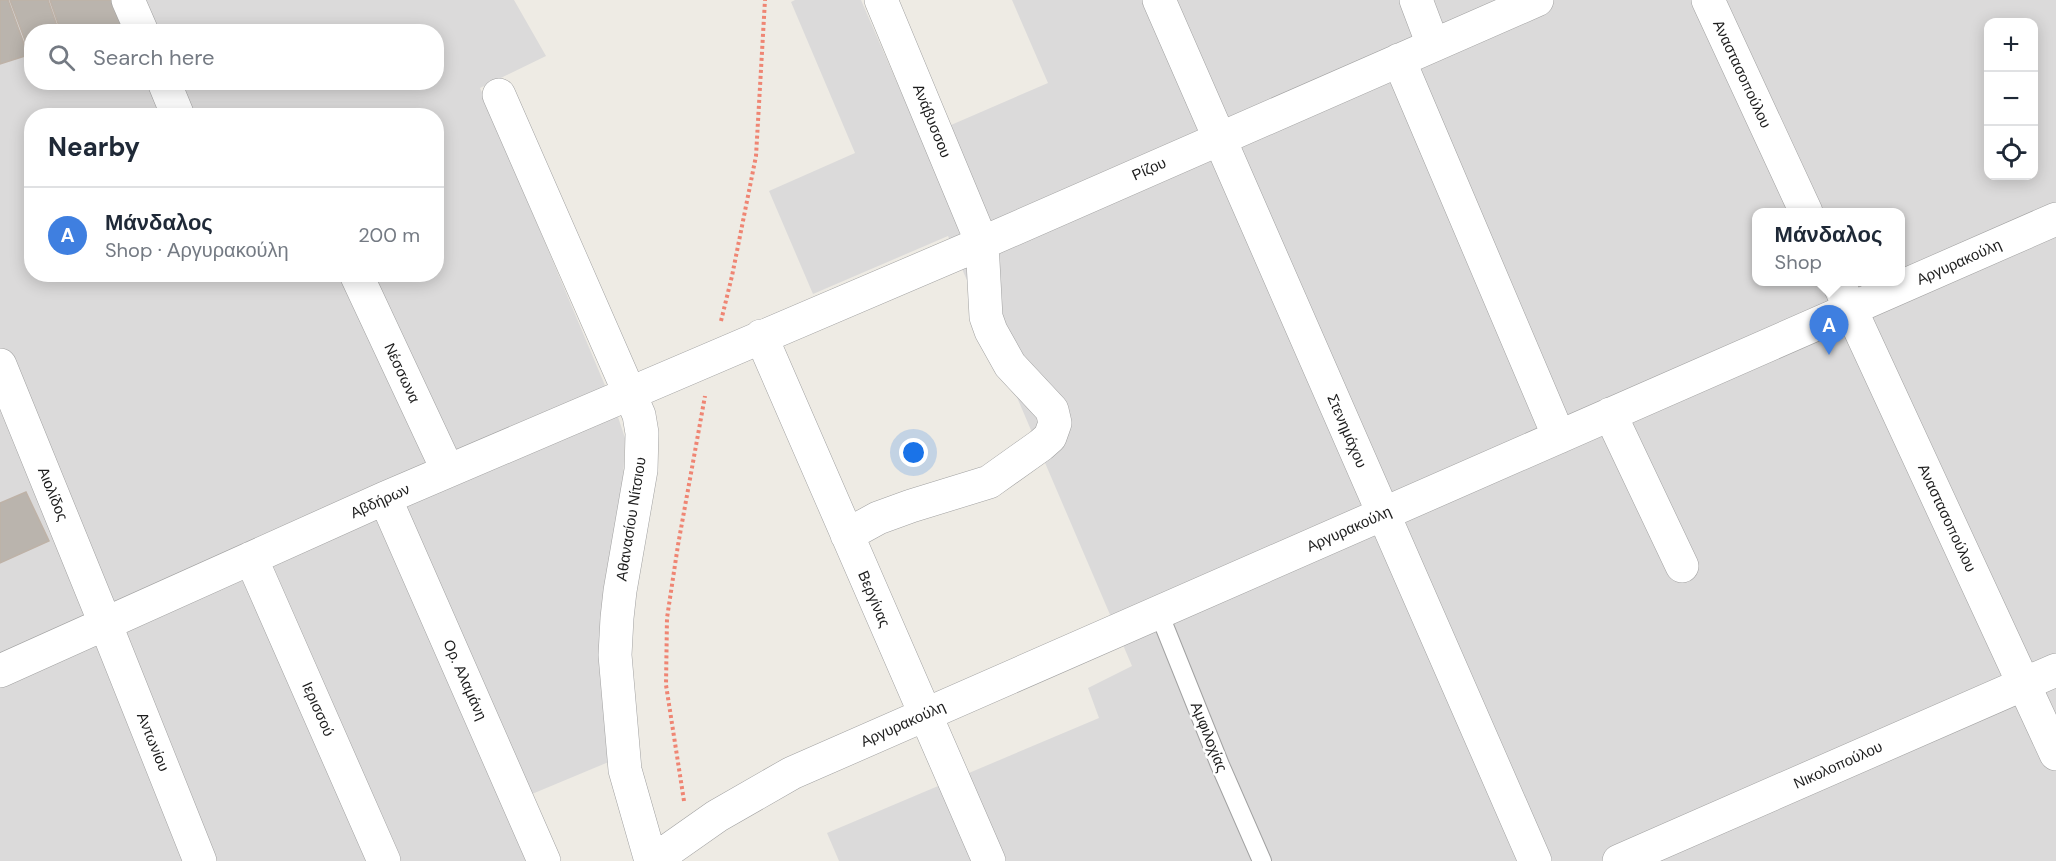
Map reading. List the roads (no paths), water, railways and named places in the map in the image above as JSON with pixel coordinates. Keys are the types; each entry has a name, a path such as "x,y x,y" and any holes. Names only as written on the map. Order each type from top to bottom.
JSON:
{"street":[{"path":"128,0 138,24"},
{"name":"Ανάβυσσου","path":"847,536 878,518 989,482 1041,445 1050,437 1054,429 1052,410 1010,365 991,331 986,317 982,243 881,0"},
{"name":"Στενημάχου","path":"1159,0 1535,861"},
{"path":"1416,0 1433,45"},
{"name":"Ρίζου","path":"761,336 982,243 1537,0"},
{"name":"Αναστασοπούλου","path":"1708,0 1804,208"},
{"path":"1399,60 1559,437"},
{"path":"167,90 175,108"},
{"name":"Αθανασίου Νίτσιου","path":"499,95 639,414 642,433 641,470 616,618 615,655 625,770 652,861"},
{"name":"Αργυρακούλη","path":"1905,273 2056,219"},
{"name":"Νέσσωνα","path":"360,282 448,471"},
{"name":"Αργυρακούλη","path":"652,861 746,798 792,773 1610,414 1845,295 1870,286"},
{"name":"Αναστασοπούλου","path":"1845,295 2056,754"},
{"name":"Αβδήρων","path":"0,670 385,498 631,394 761,336"},
{"name":"Βεργίνας","path":"761,336 989,861"},
{"name":"Αιολίδος","path":"0,365 105,623"},
{"path":"1610,414 1682,566"},
{"name":"Ορ. Αλαμάνη","path":"385,498 544,861"},
{"name":"Ιερισσού","path":"251,558 384,861"},
{"name":"Αντωνίου","path":"105,623 200,861"},
{"name":"Νικολοπούλου","path":"1619,861 2056,670"}],"lane":[{"name":"Αμφιλοχίας","path":"1159,613 1220,765 1262,861"}],"place":[{"name":"Μάνδαλος","path":"1829,355"}]}
